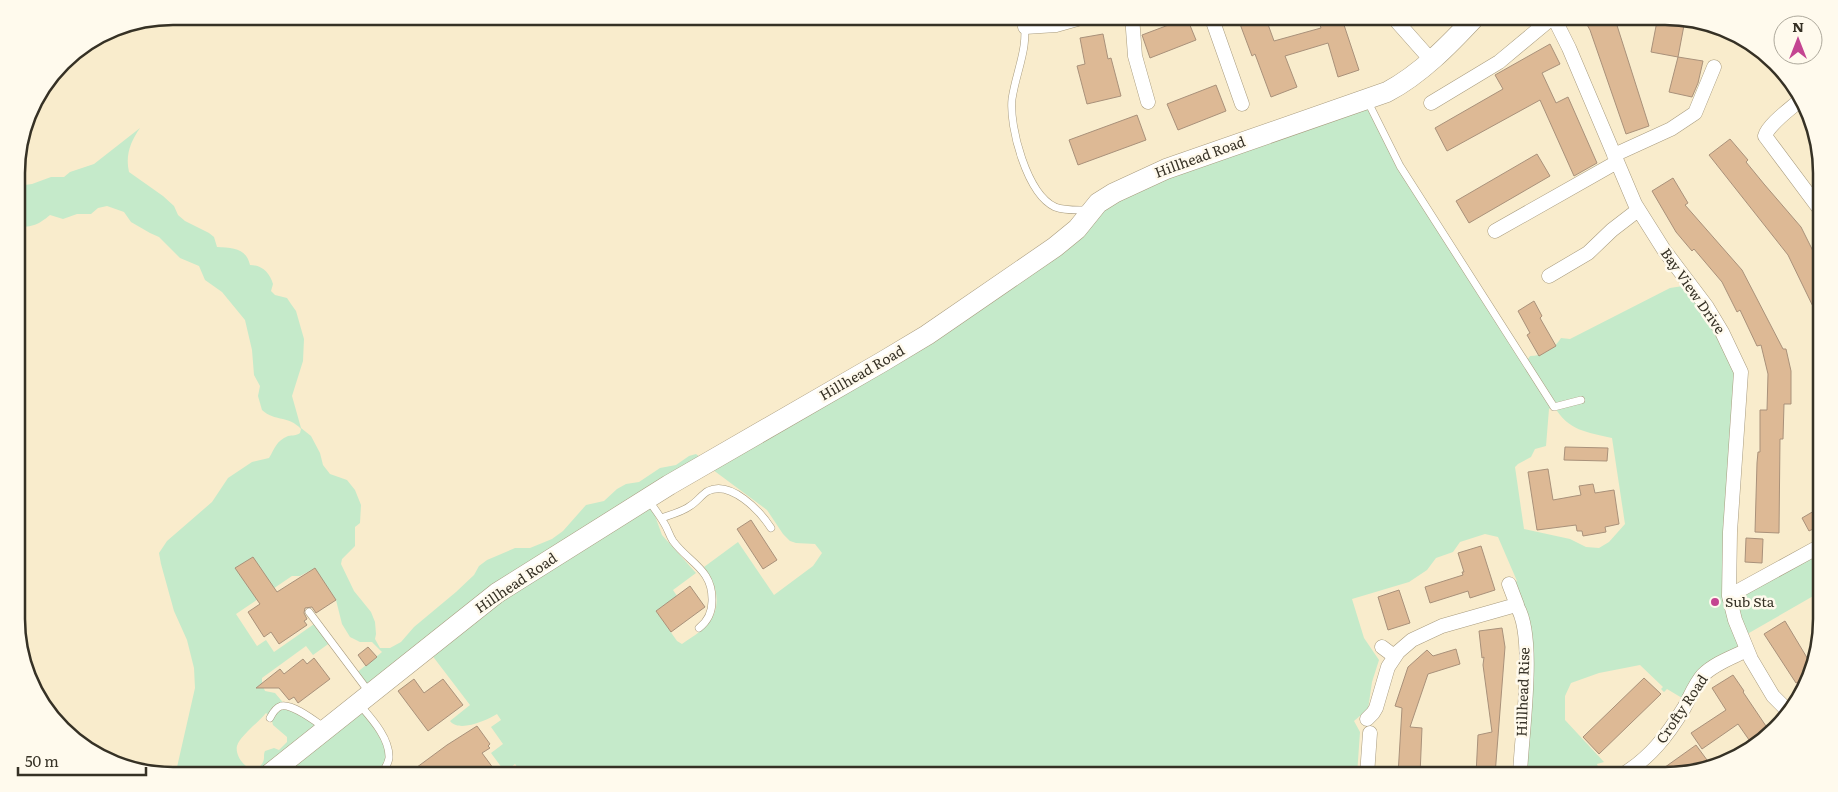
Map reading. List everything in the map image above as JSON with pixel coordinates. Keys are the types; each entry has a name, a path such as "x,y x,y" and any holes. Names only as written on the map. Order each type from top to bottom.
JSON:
{"street":[{"path":"1133,25 1135,56 1148,102"},
{"path":"1214,25 1242,104"},
{"path":"1400,25 1431,60"},
{"name":"Hillhead Road","path":"278,767 497,593 647,498 927,335 1055,247 1077,229 1098,203 1114,193 1166,169 1391,90 1431,60 1467,25"},
{"path":"1431,103 1499,62 1543,25"},
{"name":"Bay View Drive","path":"1557,25 1569,48 1638,210 1664,250 1707,307 1722,332 1741,372 1728,591 1735,620 1747,650 1773,696 1784,707"},
{"path":"1495,231 1616,158 1671,129 1695,113 1714,67"},
{"path":"1796,104 1772,126 1765,136 1813,200"},
{"path":"1549,276 1588,253 1612,230 1638,210"},
{"path":"1728,591 1813,549"},
{"name":"Hillhead Rise","path":"1509,584 1523,628 1526,663 1520,767"},
{"path":"1367,719 1376,708 1385,672 1394,656 1412,640 1427,632 1485,613 1517,605"},
{"path":"1382,647 1394,656"},
{"name":"Crofty Road","path":"1636,767 1660,744 1678,718 1703,675 1714,667 1747,650"},
{"path":"1367,767 1370,733"}],"lane":[{"path":"1024,25 1024,53 1013,94 1012,108 1013,126 1023,162 1033,184 1045,200 1053,206 1063,209 1092,210"},
{"path":"1367,100 1400,166 1554,407 1581,400"},
{"path":"661,518 690,507 709,490 720,489 739,496 760,512 771,528"},
{"path":"647,498 674,542 706,575 712,597 711,611 708,620 699,628"},
{"path":"310,612 364,699 382,734 387,746 388,762 385,767"},
{"path":"270,718 278,707 286,706 298,710 327,729"}],"green space":[{"path":"1366,100 1377,125 1526,362 1530,356 1539,355 1552,349 1561,338 1570,339 1670,288 1689,283 1741,372 1729,596 1813,551 1813,596 1742,637 1746,650 1719,664 1687,701 1667,689 1664,692 1661,689 1663,687 1640,665 1599,673 1571,683 1565,696 1565,720 1604,762 1597,764 1598,767 1521,767 1527,677 1510,585 1517,581 1498,537 1485,534 1460,542 1453,552 1436,558 1427,570 1409,582 1352,599 1364,638 1379,660 1372,682 1368,709 1354,721 1360,732 1358,767 517,767 515,764 511,767 501,767 491,753 503,744 491,727 501,720 497,714 466,726 460,726 450,721 470,705 428,650 646,500 654,513 662,535 696,573 673,590 677,596 656,611 677,641 682,644 705,628 715,611 717,603 715,588 704,567 738,542 774,595 813,566 822,553 815,544 790,541 767,510 705,464 883,363 1099,204","holes":["1554,406 1565,421 1579,429 1612,438 1625,524 1609,542 1599,548 1586,547 1570,539 1524,529 1515,467 1531,457 1535,449 1546,446 1549,409"]},
{"path":"140,128 130,148 129,172 163,196 174,206 178,215 185,221 214,237 217,247 238,250 245,255 250,265 258,266 265,270 273,284 271,291 275,295 287,298 296,311 304,339 303,361 292,396 301,428 311,436 320,453 323,465 330,474 347,480 355,490 361,505 360,523 355,527 355,546 342,559 341,564 354,591 371,612 375,622 375,639 380,648 390,648 401,642 414,627 474,575 479,566 487,560 515,548 530,548 552,539 563,531 586,505 604,501 617,489 626,484 639,482 660,468 676,465 689,456 696,454 700,457 646,499 370,693 355,674 382,652 372,642 360,642 350,637 342,624 336,600 315,568 300,576 292,576 236,614 257,646 266,640 274,652 317,622 331,642 313,655 306,646 262,678 262,684 265,691 275,693 286,706 326,729 277,767 259,767 264,761 265,751 274,748 279,750 287,742 287,737 273,725 271,717 266,713 242,738 237,746 239,757 248,767 177,767 195,688 194,668 187,640 174,611 159,553 167,541 212,502 228,478 252,462 269,458 281,440 288,436 299,434 301,429 291,422 267,414 262,410 258,396 260,386 254,375 252,350 245,320 222,292 205,280 199,266 180,258 159,237 131,222 124,212 107,206 98,208 91,214 77,214 63,219 50,215 35,225 25,227 25,185 51,177 64,177 70,172 94,164"},
{"path":"359,704 389,752 383,767 279,767"}],"building":[{"path":"1168,25 1190,25 1196,40 1150,58 1142,35"},
{"path":"1240,25 1268,25 1274,41 1321,28 1320,25 1344,25 1359,70 1338,77 1328,43 1285,56 1297,87 1271,97 1255,54 1252,56"},
{"path":"1587,25 1617,25 1649,126 1626,134"},
{"path":"1656,25 1684,26 1678,57 1651,52"},
{"path":"1103,34 1108,59 1111,58 1121,96 1087,104 1077,66 1085,64 1080,38"},
{"path":"1550,44 1560,64 1542,73 1556,103 1568,97 1597,163 1574,176 1540,100 1447,151 1435,128 1503,89 1495,75"},
{"path":"1678,57 1703,61 1698,83 1692,97 1669,92"},
{"path":"1216,85 1226,111 1178,130 1167,104"},
{"path":"1137,115 1146,140 1078,165 1069,140"},
{"path":"1730,139 1748,160 1746,162 1801,227 1813,251 1813,307 1788,255 1709,155"},
{"path":"1537,154 1550,176 1469,223 1456,201"},
{"path":"1673,178 1688,203 1685,205 1742,270 1783,349 1786,349 1791,371 1791,404 1784,404 1783,439 1780,439 1779,533 1755,532 1757,463 1758,452 1760,452 1760,410 1767,410 1768,374 1761,345 1757,346 1740,310 1737,312 1722,282 1694,249 1692,251 1676,232 1652,191"},
{"path":"1534,301 1542,316 1540,318 1556,346 1539,356 1527,335 1530,333 1518,311"},
{"path":"1565,447 1608,448 1607,461 1564,460"},
{"path":"1548,469 1553,500 1581,495 1579,486 1593,484 1595,493 1614,490 1619,524 1605,527 1606,532 1583,536 1582,531 1577,531 1576,525 1537,530 1528,472"},
{"path":"1813,512 1813,529 1809,531 1802,518"},
{"path":"751,520 777,560 763,569 737,529"},
{"path":"1746,538 1763,539 1762,563 1745,562"},
{"path":"1481,546 1495,590 1470,598 1468,591 1430,603 1425,587 1463,575 1462,572 1464,572 1458,553"},
{"path":"253,557 277,592 315,568 336,600 316,613 312,607 305,608 304,613 307,619 304,621 307,625 279,644 271,632 264,637 248,612 260,604 235,568"},
{"path":"690,586 705,607 671,632 656,611"},
{"path":"1399,590 1410,623 1388,630 1378,597"},
{"path":"1785,621 1807,658 1799,682 1796,683 1764,634"},
{"path":"1502,628 1505,647 1496,767 1476,767 1478,735 1492,732 1483,665 1484,657 1482,658 1479,631"},
{"path":"368,647 377,657 366,666 358,655"},
{"path":"1456,649 1460,664 1428,674 1410,727 1422,728 1420,767 1398,767 1402,708 1395,706 1408,667 1427,650 1433,656"},
{"path":"314,658 330,679 298,703 294,697 289,700 279,688 256,688 280,669 284,674 303,659 307,664"},
{"path":"1733,675 1766,726 1749,740 1738,724 1702,749 1691,733 1726,710 1712,688"},
{"path":"1644,678 1661,694 1599,754 1583,737"},
{"path":"414,679 424,693 443,679 463,705 428,731 398,691"},
{"path":"477,726 490,744 488,746 490,748 482,753 492,767 417,767"},
{"path":"1696,745 1707,760 1694,764 1665,767"}],"place":[{"name":"Sub Sta","path":"1715,602"}]}
